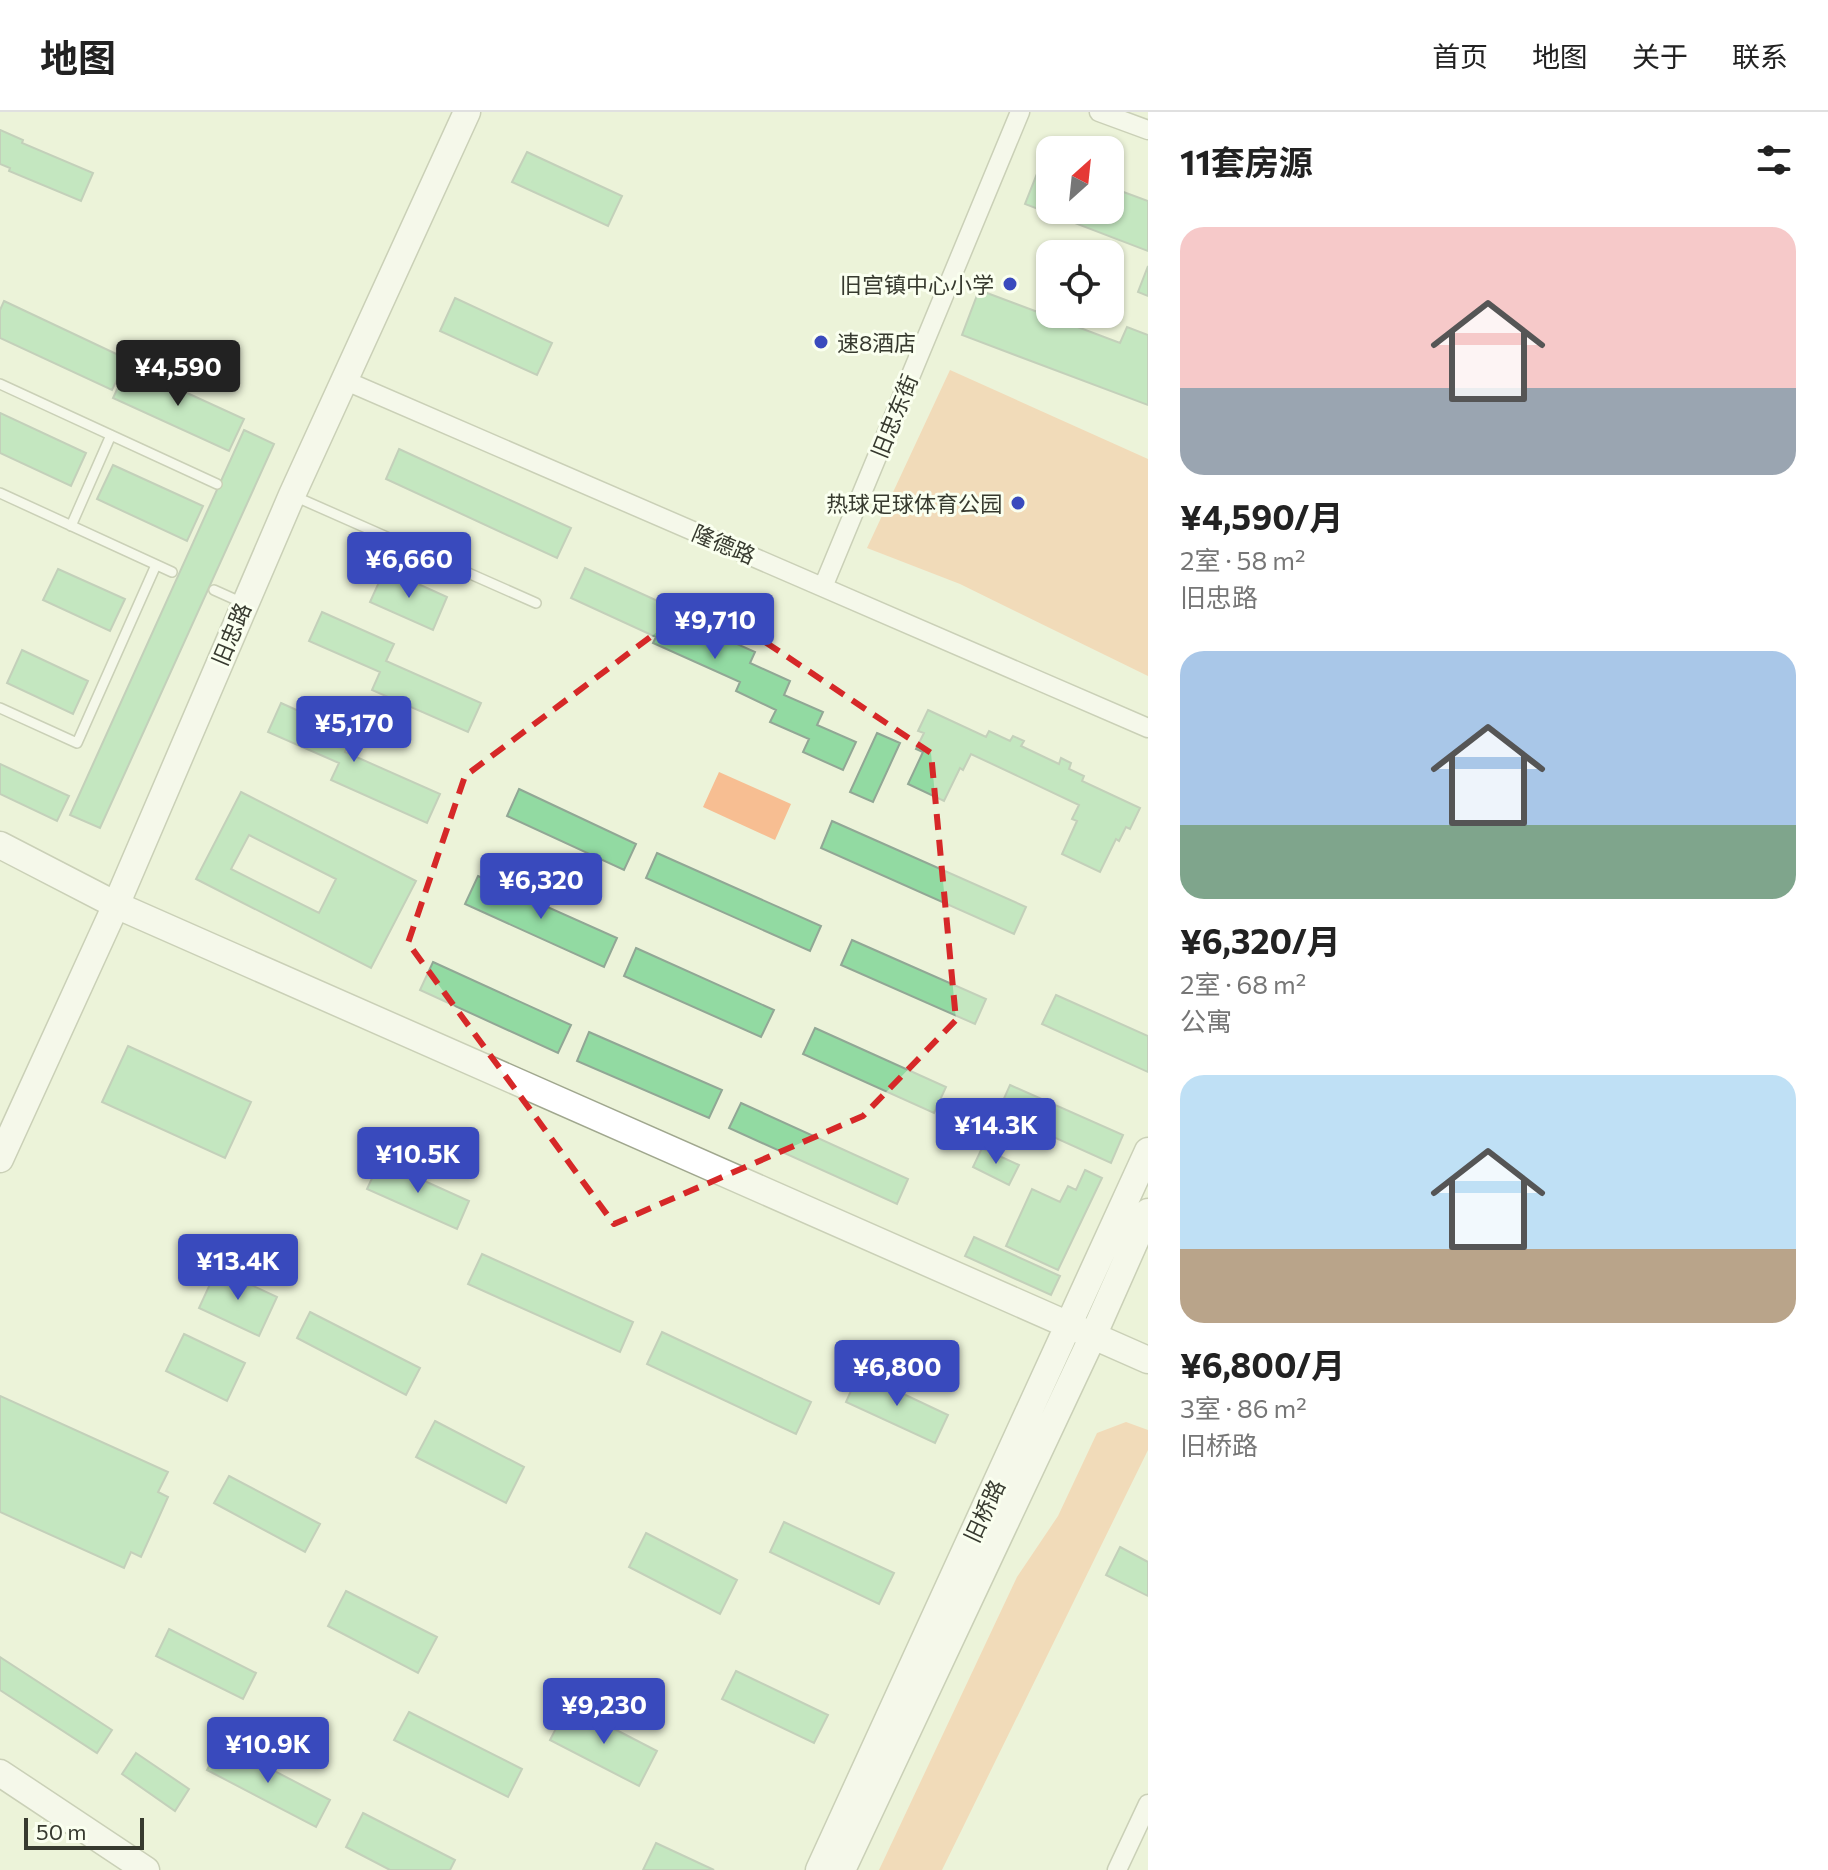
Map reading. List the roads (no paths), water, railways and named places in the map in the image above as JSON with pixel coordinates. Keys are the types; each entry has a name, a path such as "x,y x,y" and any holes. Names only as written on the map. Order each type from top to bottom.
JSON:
{"street":[{"name":"旧忠路","path":"0,1159 116,905 292,495 467,112"},
{"name":"旧忠东街","path":"823,587 1020,112"},
{"path":"1099,112 1148,130"},
{"name":"隆德路","path":"344,380 1148,728"},
{"path":"0,845 116,905 1148,1360"},
{"name":"旧桥路","path":"842,1870 1081,1330 1148,1151"},
{"name":"旧桥路","path":"819,1870 1081,1330 1148,1212"},
{"path":"0,1773 146,1870"},
{"path":"1117,1870 1148,1804"}],"lane":[{"path":"0,384 217,484"},
{"path":"71,526 111,435"},
{"path":"0,493 172,572"},
{"path":"292,495 536,603"},
{"path":"0,708 77,743 156,565"},
{"path":"214,590 244,604"}],"place":[{"name":"旧宫镇中心小学","path":"1010,284"},
{"name":"速8酒店","path":"821,342"},
{"name":"热球足球体育公园","path":"1018,503"}]}
